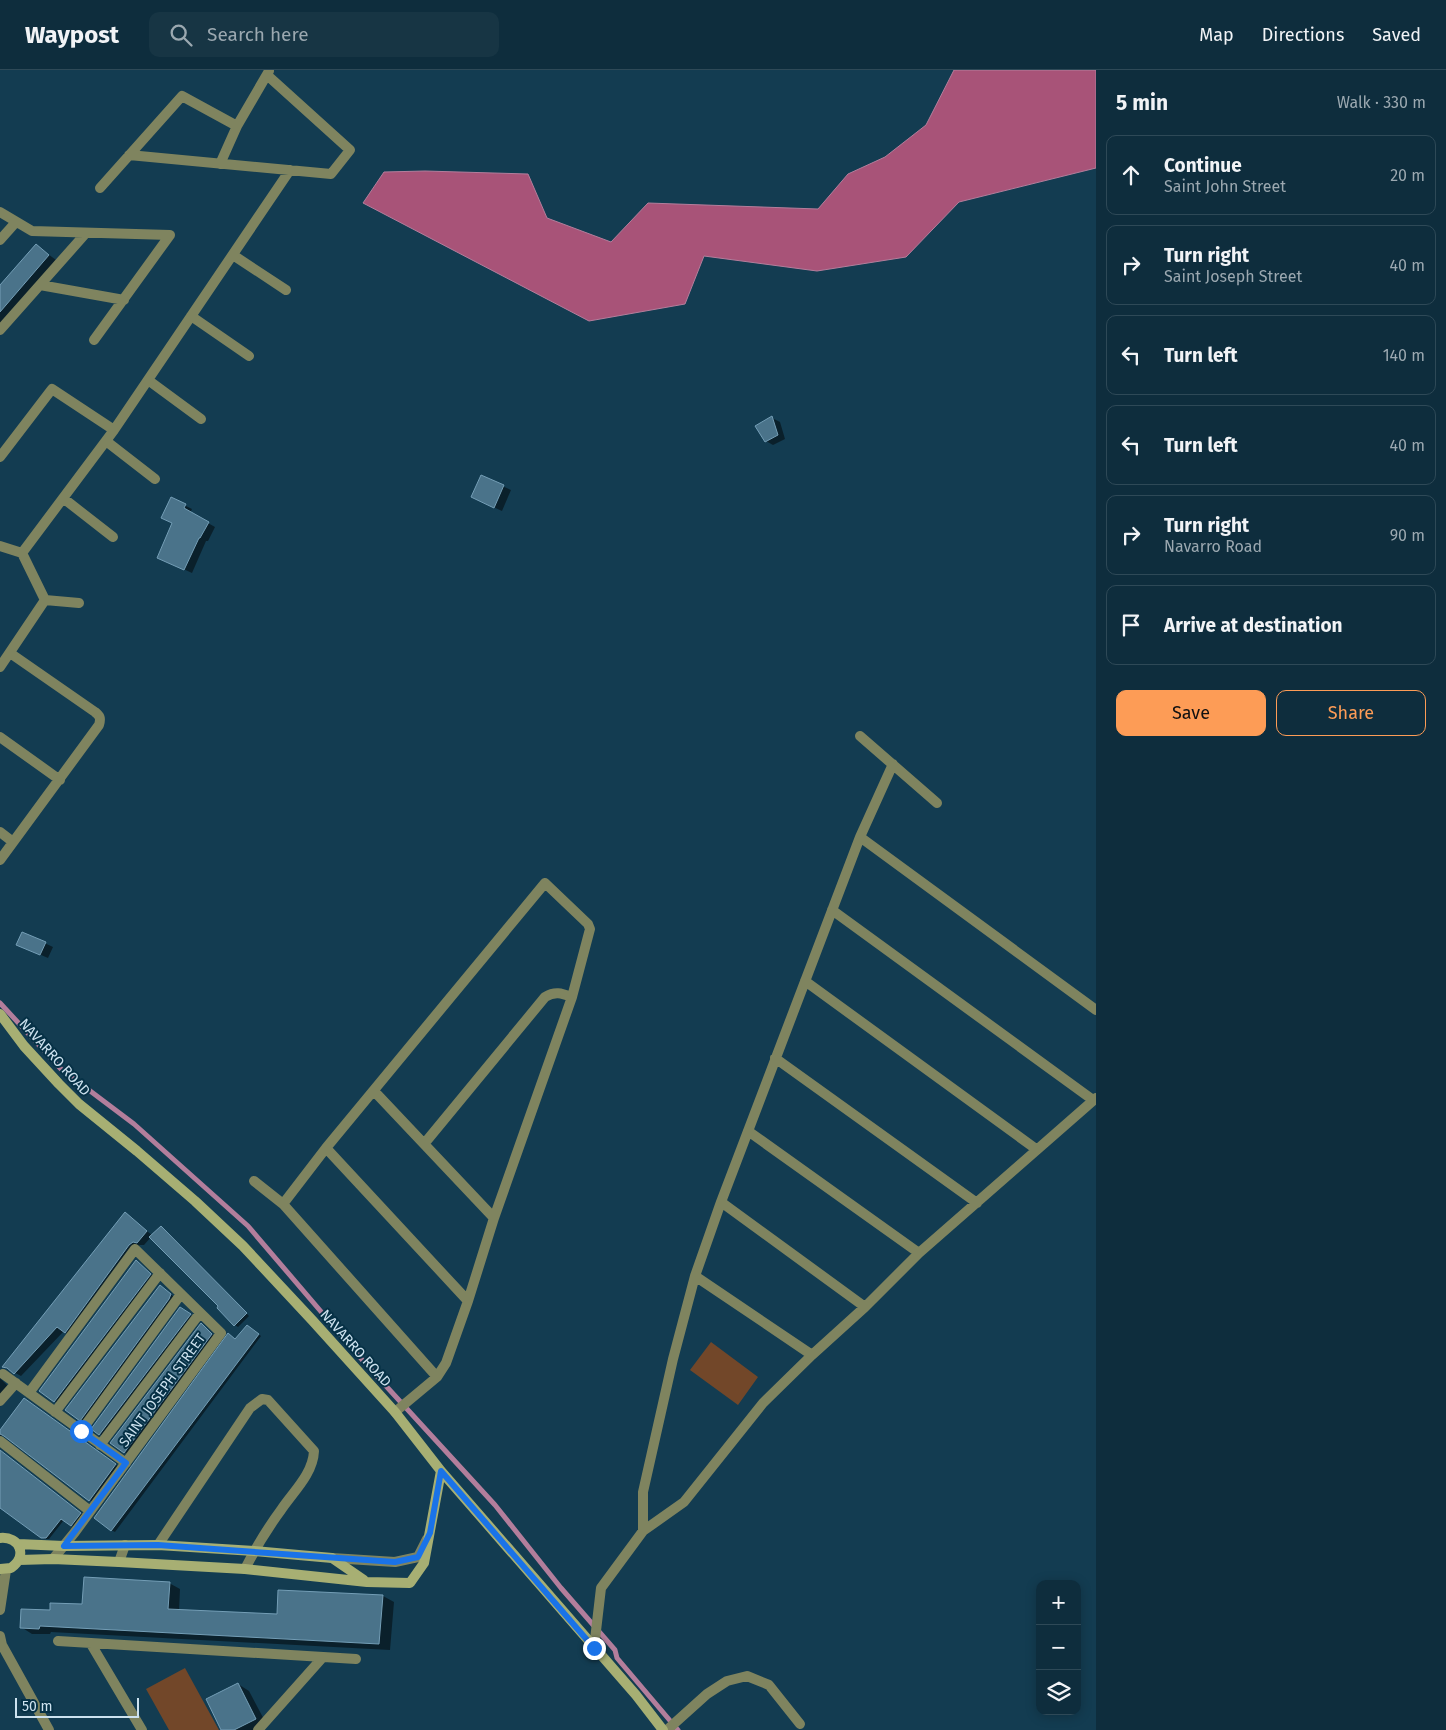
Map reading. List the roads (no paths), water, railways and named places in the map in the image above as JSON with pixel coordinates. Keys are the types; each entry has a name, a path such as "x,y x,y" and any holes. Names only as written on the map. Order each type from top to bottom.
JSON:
{"street":[{"path":"129,155 220,164 331,174 350,150 268,73 237,126 220,164"},
{"path":"100,188 182,96 237,126"},
{"path":"22,554 114,430 290,170"},
{"path":"0,212 32,231 170,235 94,340"},
{"path":"0,240 16,222"},
{"path":"0,330 86,233"},
{"path":"233,255 286,290"},
{"path":"40,285 124,300"},
{"path":"191,316 249,356"},
{"path":"148,380 201,419"},
{"path":"0,457 52,389 114,430"},
{"path":"106,440 155,479"},
{"path":"63,498 113,537"},
{"path":"0,546 22,554 45,600"},
{"path":"45,600 79,603"},
{"path":"0,667 45,600"},
{"path":"0,860 99,725 100,716 10,653"},
{"path":"860,736 938,803"},
{"path":"0,737 60,780"},
{"path":"643,1531 643,1492 673,1359 695,1276 775,1058 860,837 893,764"},
{"path":"0,832 13,842"},
{"path":"860,837 1096,1010"},
{"path":"283,1204 326,1148 545,883 588,924 590,929 572,997 494,1218 446,1363 437,1377 401,1407"},
{"path":"594,1648 601,1588 643,1531 684,1502 763,1403 812,1355 866,1307 919,1253 977,1204 1036,1149 1094,1099 832,910"},
{"path":"805,981 1036,1149"},
{"path":"424,1144 545,997 559,992 572,997"},
{"name":"NAVARRO ROAD","path":"0,1014 30,1053 79,1104 144,1157 243,1246 312,1320 401,1407 441,1471 636,1695 662,1730"},
{"path":"775,1058 977,1204"},
{"path":"374,1091 494,1218"},
{"path":"748,1130 919,1253"},
{"path":"326,1148 468,1301"},
{"path":"254,1181 283,1204 437,1377"},
{"path":"721,1202 866,1307"},
{"path":"29,1393 135,1250 200,1312 100,1445"},
{"path":"55,1412 160,1274"},
{"path":"695,1276 812,1355"},
{"path":"81,1431 181,1294"},
{"name":"SAINT JOSEPH STREET","path":"53,1559 221,1333 200,1312"},
{"path":"3,1374 126,1463"},
{"path":"0,1401 16,1383"},
{"path":"158,1545 250,1408 262,1399 268,1400 314,1451 314,1461 254,1551 245,1570"},
{"path":"0,1441 90,1511"},
{"path":"19,1560 53,1559 119,1562 245,1570 367,1582 410,1582 424,1563 441,1471"},
{"path":"18,1544 64,1546 158,1545 395,1562 418,1557 430,1533"},
{"path":"0,1538 7,1537 13,1540 20,1549 19,1560 11,1568 3,1569 0,1610"},
{"path":"119,1562 125,1545"},
{"path":"332,1558 367,1582"},
{"path":"58,1641 356,1659"},
{"path":"1,1642 49,1730"},
{"path":"91,1644 142,1730"},
{"path":"258,1730 323,1657"},
{"path":"672,1726 707,1694 727,1681 747,1676 769,1685 800,1724"}],"waterway":[{"path":"0,1003 61,1069 134,1124 248,1226 364,1362 495,1505 561,1588 615,1650 617,1658 678,1730"}]}
